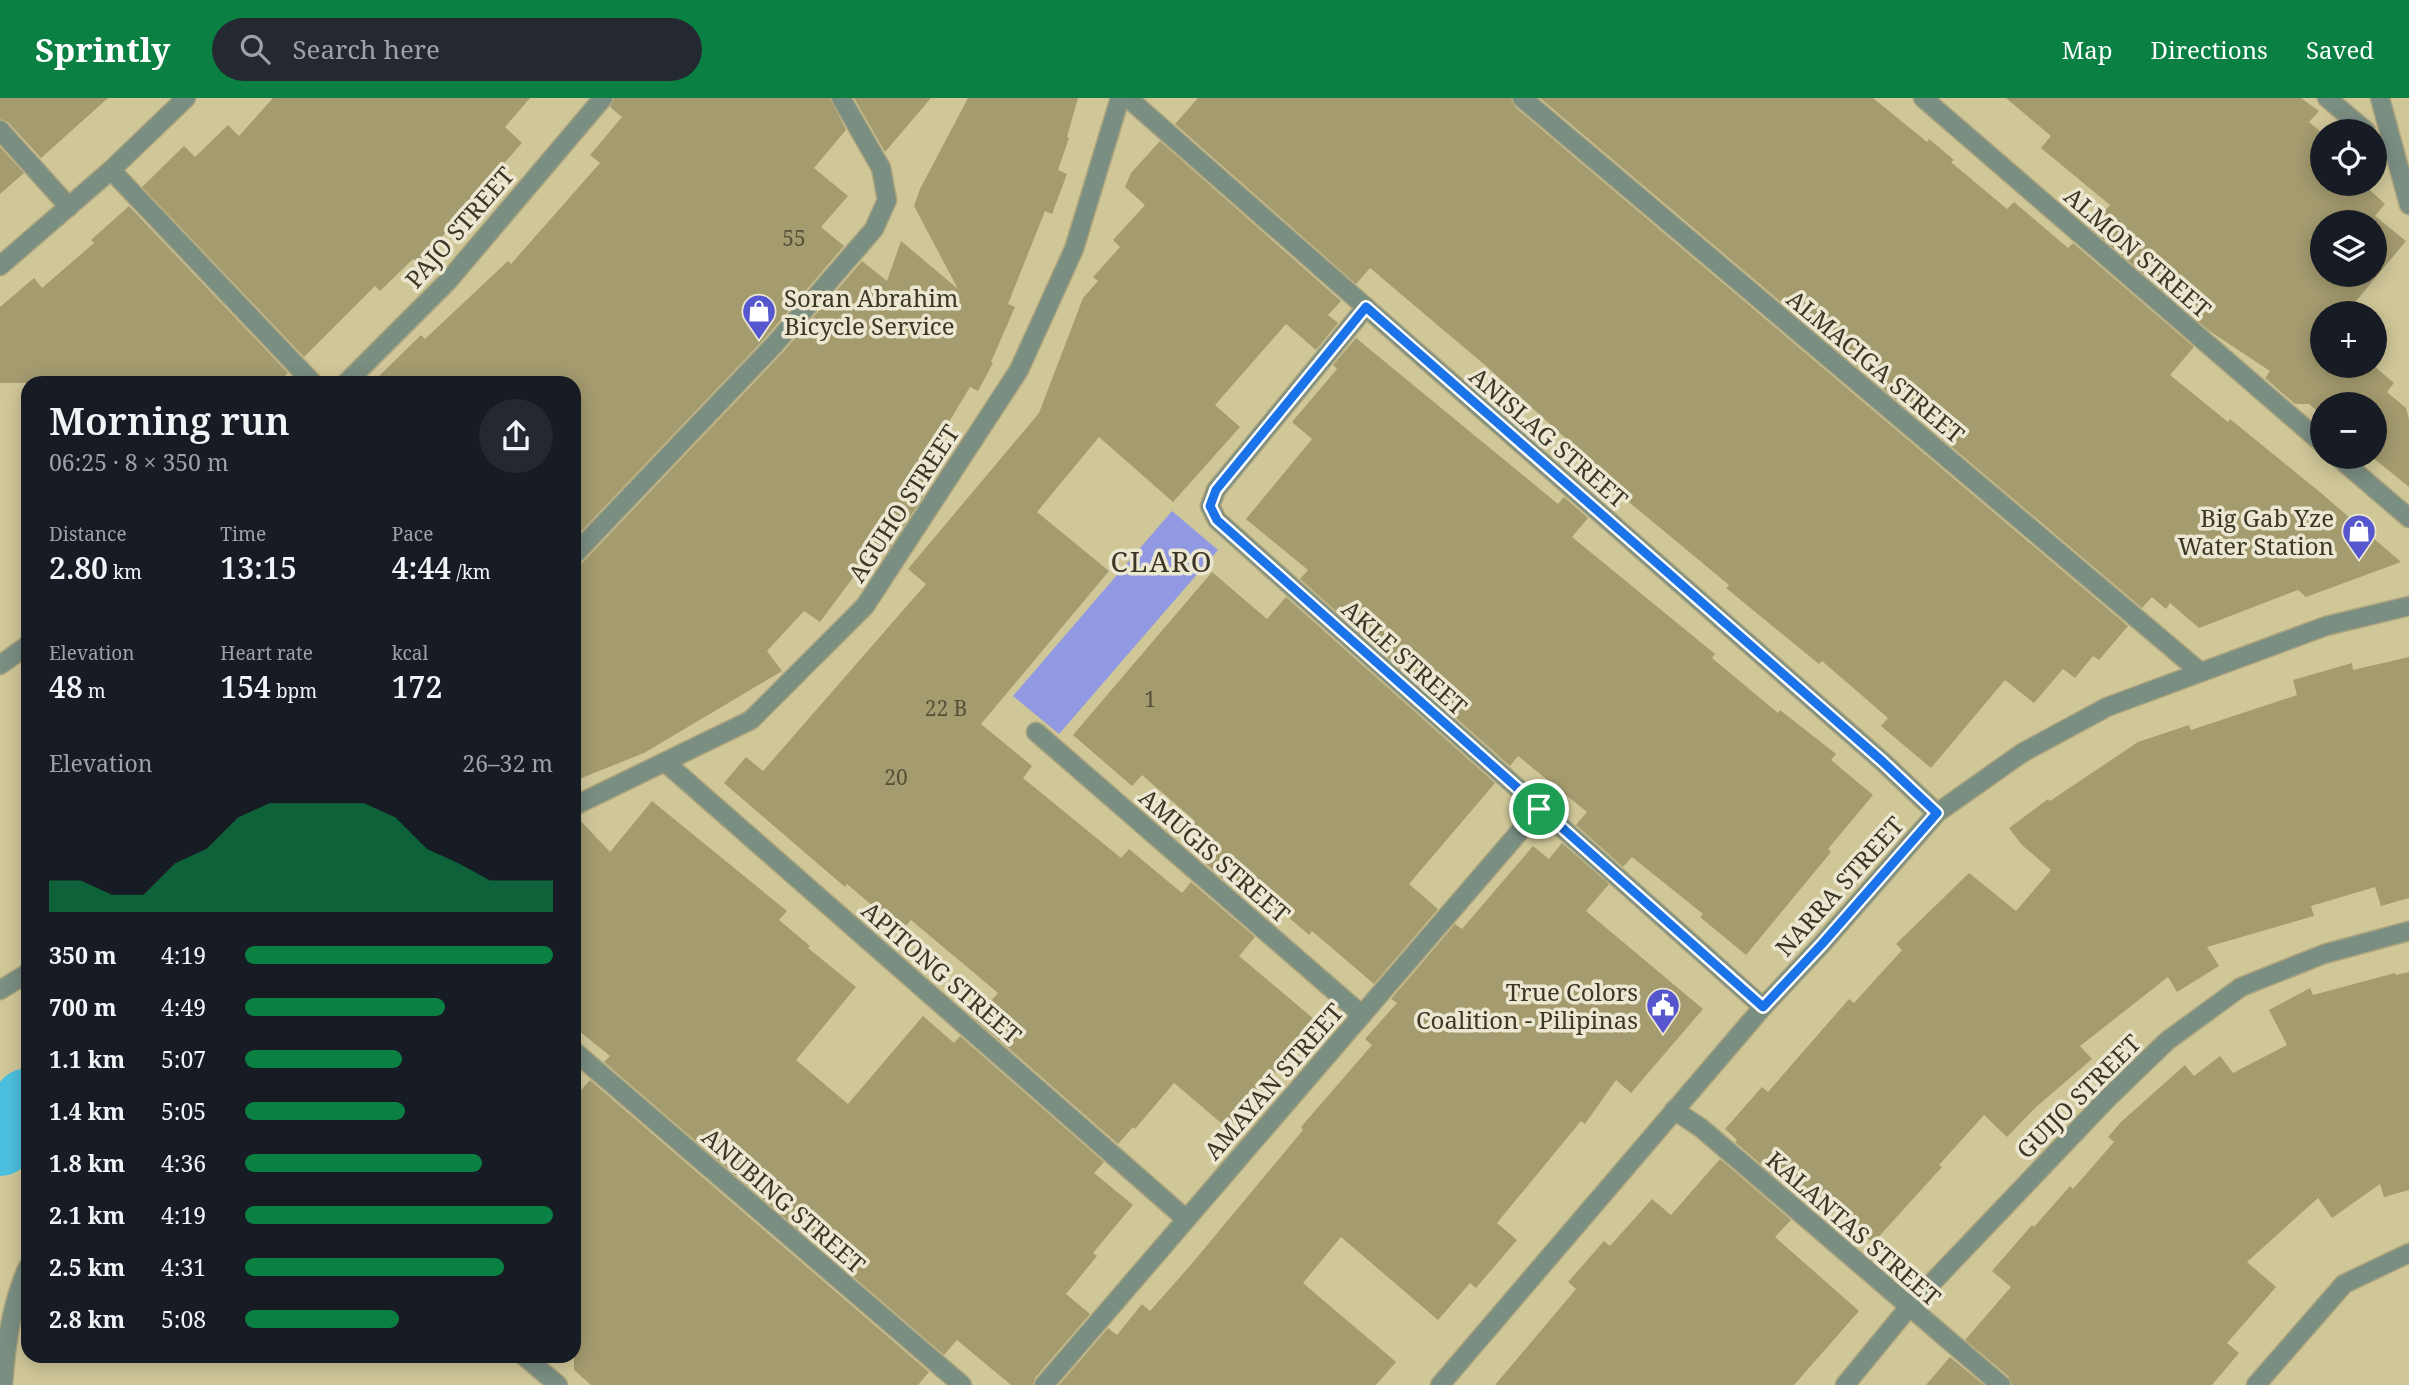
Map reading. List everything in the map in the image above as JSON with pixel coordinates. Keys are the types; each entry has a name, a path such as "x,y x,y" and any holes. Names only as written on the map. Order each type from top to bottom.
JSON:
{"street":[{"path":"0,266 111,170 186,98"},
{"name":"PAJO STREET","path":"353,376 448,281 603,98"},
{"path":"581,548 775,344 874,229 887,200 881,168 841,98"},
{"name":"AGUHO STREET","path":"581,803 751,720 865,606 1019,370 1074,249 1120,98"},
{"name":"ANISLAG STREET","path":"1128,98 1883,762 1937,813"},
{"name":"ALMACIGA STREET","path":"1522,98 2199,671"},
{"name":"ALMON STREET","path":"1923,98 2310,433"},
{"path":"2327,98 2352,119"},
{"path":"2380,98 2409,205"},
{"path":"0,130 69,207"},
{"path":"2387,149 2395,156"},
{"path":"111,170 306,376"},
{"name":"AKLE STREET","path":"1366,307 1216,490 1210,506 1217,520 1763,1007"},
{"path":"2352,469 2409,518"},
{"name":"NARRA STREET","path":"1440,1385 1763,1007 1937,813 2022,753 2107,707 2326,626 2409,606"},
{"path":"0,665 21,650"},
{"name":"AMUGIS STREET","path":"1036,732 1362,1015"},
{"name":"APITONG STREET","path":"666,763 1186,1219"},
{"name":"AMAYAN STREET","path":"1044,1385 1539,809"},
{"name":"GUIJO STREET","path":"1845,1385 1909,1307 2107,1099 2167,1041 2241,987 2325,954 2409,931"},
{"path":"0,990 21,977"},
{"name":"ANUBING STREET","path":"581,1057 962,1385"},
{"name":"KALANTAS STREET","path":"1674,1110 1701,1128 2001,1385"},
{"path":"2256,1385 2344,1284 2409,1252"},
{"path":"3,1385 6,1346 21,1282"},
{"path":"532,1363 558,1385"}],"shaded area":[{"path":"1172,511 1218,550 1059,734 1013,696"}],"building":[{"path":"0,98 108,98 41,158 8,122 0,119"},
{"path":"273,98 530,98 505,127 522,143 477,194 479,196 418,263 413,259 380,291 375,286 304,357 142,187 184,146 195,157 228,125 239,136"},
{"path":"614,98 830,98 846,130 814,168 848,196 821,227 844,246 767,336 581,532 581,376 379,376 421,335 425,339 508,261 511,264 600,163 590,155 622,117 610,107"},
{"path":"854,98 931,98 885,152"},
{"path":"968,98 1078,98 1058,170 1067,174 1052,214 1045,211 1008,304 1015,307 991,362 993,363 978,391 970,387 940,437 950,444 919,503 887,552 878,544 820,622 804,611 767,651 782,671 644,753 581,778 581,563 783,352 862,261 887,281 901,241 958,289 914,206 920,189"},
{"path":"1198,98 1511,98 1515,107 2128,626 2099,660 2093,656 2075,678 2063,669 2034,703 2005,680 1931,768 1881,726 1888,718 1822,661 1819,664 1726,588 1729,585 1613,489 1602,500 1579,480 1593,463 1486,366 1370,268 1356,284 1175,124"},
{"path":"1540,98 1873,98 1927,142 1929,139 1954,160 1951,162 2007,209 2014,202 2068,248 2073,243 2194,347 2170,375 2228,422 2230,419 2401,562 2306,597 2298,590 2199,628 2170,603 2166,609 2152,597 2142,608"},
{"path":"2006,98 2301,98 2319,111 2309,122 2310,196 2376,196 2385,204 2380,210 2310,210 2310,287 2368,287 2356,301 2310,301 2310,378 2387,377 2394,383 2387,392 2310,392 2310,405 2295,404 2265,378 2270,371 2208,330 2089,227 2110,205 2041,148 2051,136"},
{"path":"1160,141 1341,301 1328,315 1338,323 1316,350 1286,324 1215,405 1240,427 1173,502 1099,437 1037,512 1109,571 981,724 1032,766 1023,778 1121,858 1129,849 1182,893 1191,882 1255,937 1239,956 1315,1020 1274,1068 1277,1071 1227,1128 1174,1083 1135,1129 1133,1127 1118,1144 975,1019 998,993 911,920 902,931 847,884 845,887 724,783 746,757 763,771 926,584 908,569 1039,413 1083,298 1098,281 1093,277 1120,247 1113,240 1145,205 1125,187 1131,173"},
{"path":"0,147 24,173 0,194"},
{"path":"129,206 288,373 285,376 21,376 21,383 0,383 0,307 34,278 42,288 94,243 91,240"},
{"path":"2387,226 2406,241 2387,264"},
{"path":"1356,338 1558,504 1564,497 1588,518 1572,537 1715,654 1712,658 1778,713 1780,710 1836,754 1831,760 1873,795 1828,849 1831,852 1746,955 1700,917 1703,914 1632,857 1623,867 1576,825 1587,812 1518,756 1510,766 1300,579 1308,570 1246,519 1312,439 1292,422 1337,369 1333,365"},
{"path":"2387,392 2406,408 2409,420 2409,487 2387,469"},
{"path":"1212,572 1267,619 1286,597 1495,783 1409,884 1438,909 1374,984 1312,931 1309,935 1279,909 1270,920 1206,864 1221,847 1193,824 1195,821 1142,775 1132,786 1073,735"},
{"path":"2409,657 2409,898 2381,906 2375,887 2311,906 2314,916 2207,947 2219,966 2177,992 2168,977 2080,1046 2092,1059 2036,1107 2007,1137 1984,1115 1939,1165 1942,1167 1873,1243 1816,1192 1806,1203 1735,1142 1737,1140 1725,1129 1762,1087 1768,1092 1849,999 1854,1003 1902,950 1896,944 1969,873 2016,911 2051,870 2022,845 2009,828 2048,799 2050,801 2138,742 2189,725 2191,730 2297,695 2293,680 2352,663 2353,670"},
{"path":"652,801 787,911 779,920 856,987 796,1060 848,1104 923,1016 954,1043 960,1036 1104,1162 1094,1173 1133,1205 1093,1253 1097,1256 1066,1294 1090,1314 1035,1378 1033,1385 1011,1385 957,1340 944,1355 604,1062 610,1056 581,1033 581,821 610,852"},
{"path":"1562,843 1609,884 1586,911 1703,1009 1631,1093 1616,1080 1585,1124 1581,1121 1497,1223 1517,1240 1476,1288 1470,1283 1438,1320 1341,1237 1303,1283 1396,1362 1376,1385 1059,1385 1108,1328 1117,1335 1142,1304 1150,1311 1189,1267 1303,1130 1301,1127 1372,1045 1365,1039 1397,1003 1391,999 1455,924 1462,929 1533,846 1549,859"},
{"path":"2409,972 2409,1190 2384,1197 2380,1184 2332,1218 2318,1198 2247,1262 2276,1287 2227,1343 2239,1353 2212,1385 2012,1385 2008,1376 1965,1340 2011,1287 1992,1271 2032,1225 2034,1227 2070,1186 2073,1189 2114,1142 2108,1137 2121,1122 2185,1065 2194,1076 2220,1056 2233,1073 2287,1045 2269,1010 2310,988 2313,995 2395,973"},
{"path":"590,1080 929,1372 918,1385 591,1385 574,1370 574,1363 581,1363 581,1090"},
{"path":"1720,1159 1791,1220 1775,1237 1859,1311 1794,1385 1495,1385 1576,1289 1568,1282 1604,1241 1610,1246 1652,1199 1671,1215"},
{"path":"1950,1357 1984,1385 1926,1385"}],"waterway":[{"path":"0,1141 21,1112"}],"place":[{"name":"Soran Abrahim Bicycle Service","path":"759,341"},
{"name":"Big Gab Yze Water Station","path":"2359,561"},
{"name":"True Colors Coalition - Pilipinas","path":"1663,1035"}],"district":[{"name":"CLARO","path":"1162,561"}],"route":[{"path":"1366,307 1883,762 1937,813 1763,1007 1539,809 1217,520 1210,506 1216,490 1366,307"}]}
